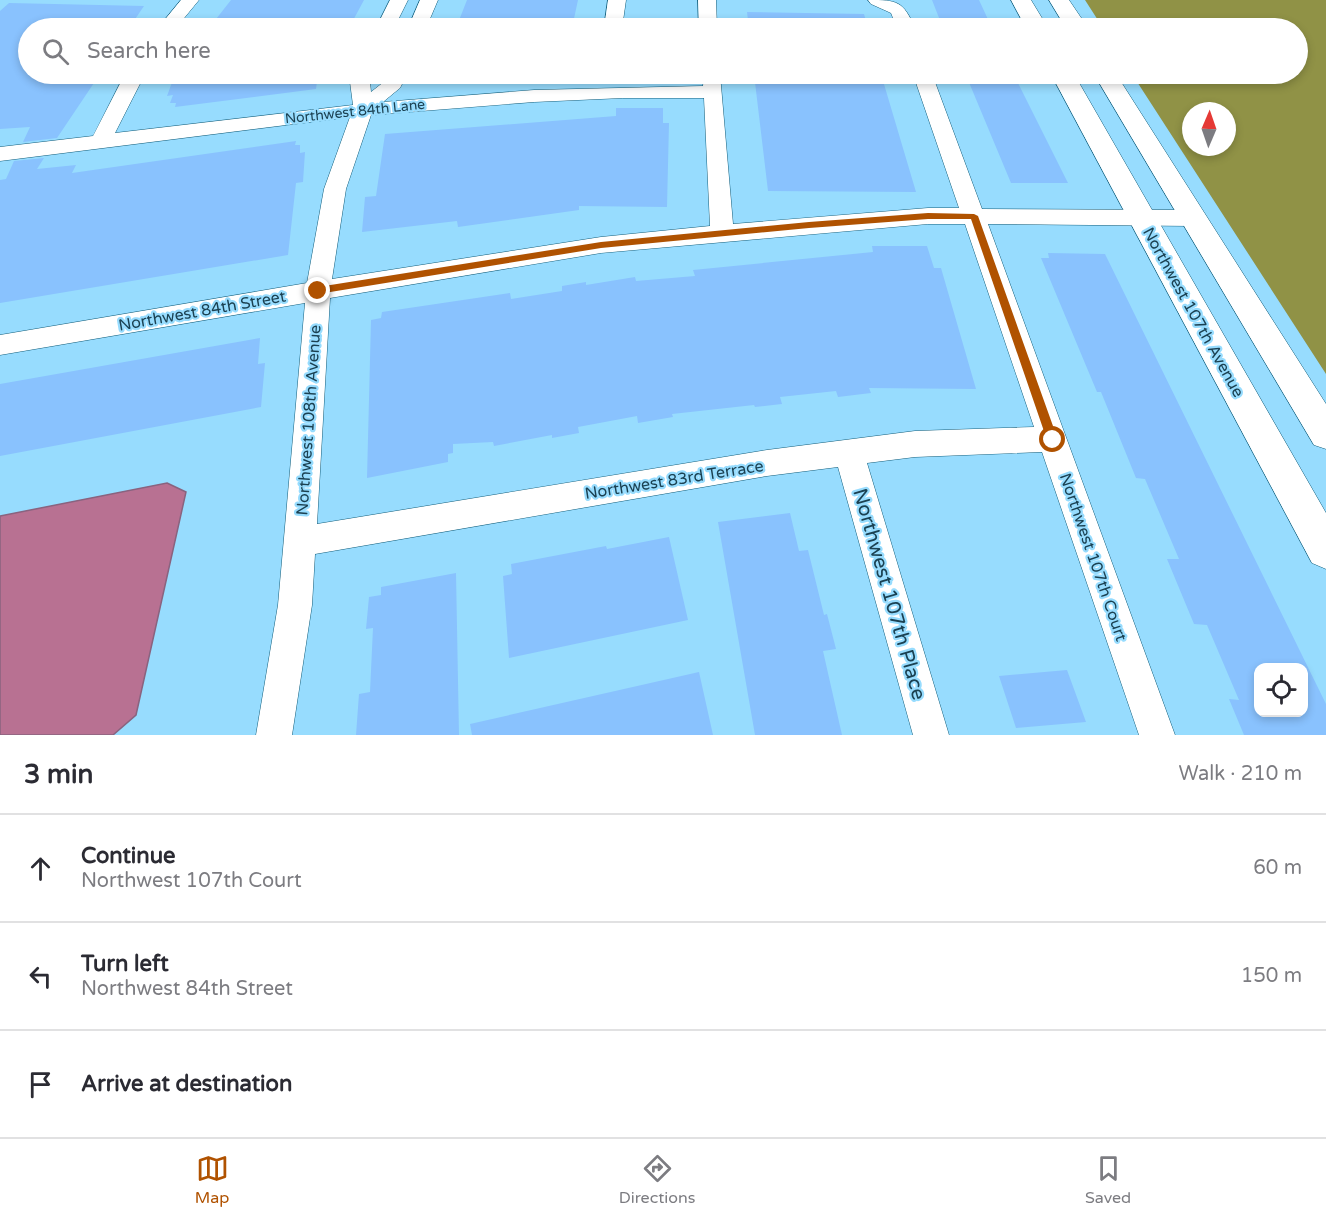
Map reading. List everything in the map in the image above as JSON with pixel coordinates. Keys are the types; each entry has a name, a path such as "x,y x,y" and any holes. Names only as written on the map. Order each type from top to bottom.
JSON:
{"main road":[{"path":"1021,0 1031,18"},
{"path":"1059,0 1071,18"},
{"name":"Northwest 107th Avenue","path":"1068,84 1326,550"},
{"path":"1111,84 1326,434"}],"street":[{"path":"175,18 190,0"},
{"path":"390,18 399,0"},
{"path":"421,18 429,0"},
{"path":"614,18 617,0"},
{"path":"707,0 708,18"},
{"path":"881,2 898,10 902,18"},
{"path":"101,141 128,84"},
{"name":"Northwest 108th Avenue","path":"274,735 295,605 318,291 335,189 363,110 360,84"},
{"name":"Northwest 108th Avenue","path":"363,110 393,84"},
{"name":"Northwest 84th Lane","path":"0,154 596,84"},
{"path":"712,84 722,234"},
{"name":"Northwest 107th Court","path":"926,84 1157,735"},
{"name":"Northwest 84th Street","path":"0,345 601,245 928,216 1193,218"},
{"name":"Northwest 83rd Terrace","path":"299,542 767,463 915,444 1053,440"},
{"name":"Northwest 107th Place","path":"849,453 931,735"}],"shaded area":[{"path":"1085,0 1326,0 1326,374 1185,156 1236,156 1236,102 1182,102 1182,151 1138,84 1308,84 1308,18 1097,18"},
{"path":"167,483 186,492 136,715 113,735 0,735 0,516"}],"building":[{"path":"231,0 364,0 354,18 217,18"},
{"path":"467,0 578,0 574,18 460,18"},
{"path":"932,0 979,0 987,18 939,18"},
{"path":"9,3 144,6 136,18 18,18 18,84 93,84 57,138 23,142 30,127 0,129 0,11"},
{"path":"747,12 864,14 865,18 748,18"},
{"path":"171,84 317,84 316,89 175,107 176,103 170,103 173,95 167,96"},
{"path":"755,84 884,84 916,192 768,191"},
{"path":"970,84 1018,84 1068,183 1011,183"},
{"path":"616,108 663,108 663,123 669,123 667,207 579,206 579,210 458,227 457,221 362,232 365,197 376,196 385,134 616,116"},
{"path":"296,141 295,145 300,145 300,153 305,152 303,182 296,183 288,255 0,303 0,180 6,179 14,161 44,158 37,169 76,165 72,173"},
{"path":"872,246 927,246 934,268 941,268 976,389 869,388 871,393 838,397 836,391 780,397 782,404 672,414 673,417 638,423 637,416 578,427 579,433 552,438 552,435 494,446 493,442 453,444 453,453 448,454 448,462 367,478 371,320 381,318 382,312 510,293 511,299 562,291 562,286 586,282 586,285 635,277 636,281 695,276 693,270 873,252"},
{"path":"1048,253 1105,254 1306,663 1254,663 1254,717 1308,717 1308,667 1326,704 1326,735 1244,735 1229,699 1239,700 1207,625 1194,624 1167,559 1179,559 1145,479 1136,478 1101,392 1097,392 1041,258 1049,258"},
{"path":"260,338 258,364 265,363 261,407 0,456 0,384"},
{"path":"790,513 799,551 808,550 824,615 827,614 836,649 823,651 842,735 755,735 718,522"},
{"path":"669,537 688,620 509,658 503,576 512,574 511,564"},
{"path":"456,573 459,735 356,735 359,694 370,692 373,628 366,629 369,597 381,595 381,587"},
{"path":"1067,670 1086,722 1016,728 999,676"},
{"path":"699,672 713,735 472,735 470,724"}],"route":[{"path":"318,291 601,245 809,225 928,216 974,216 1053,440"}]}
